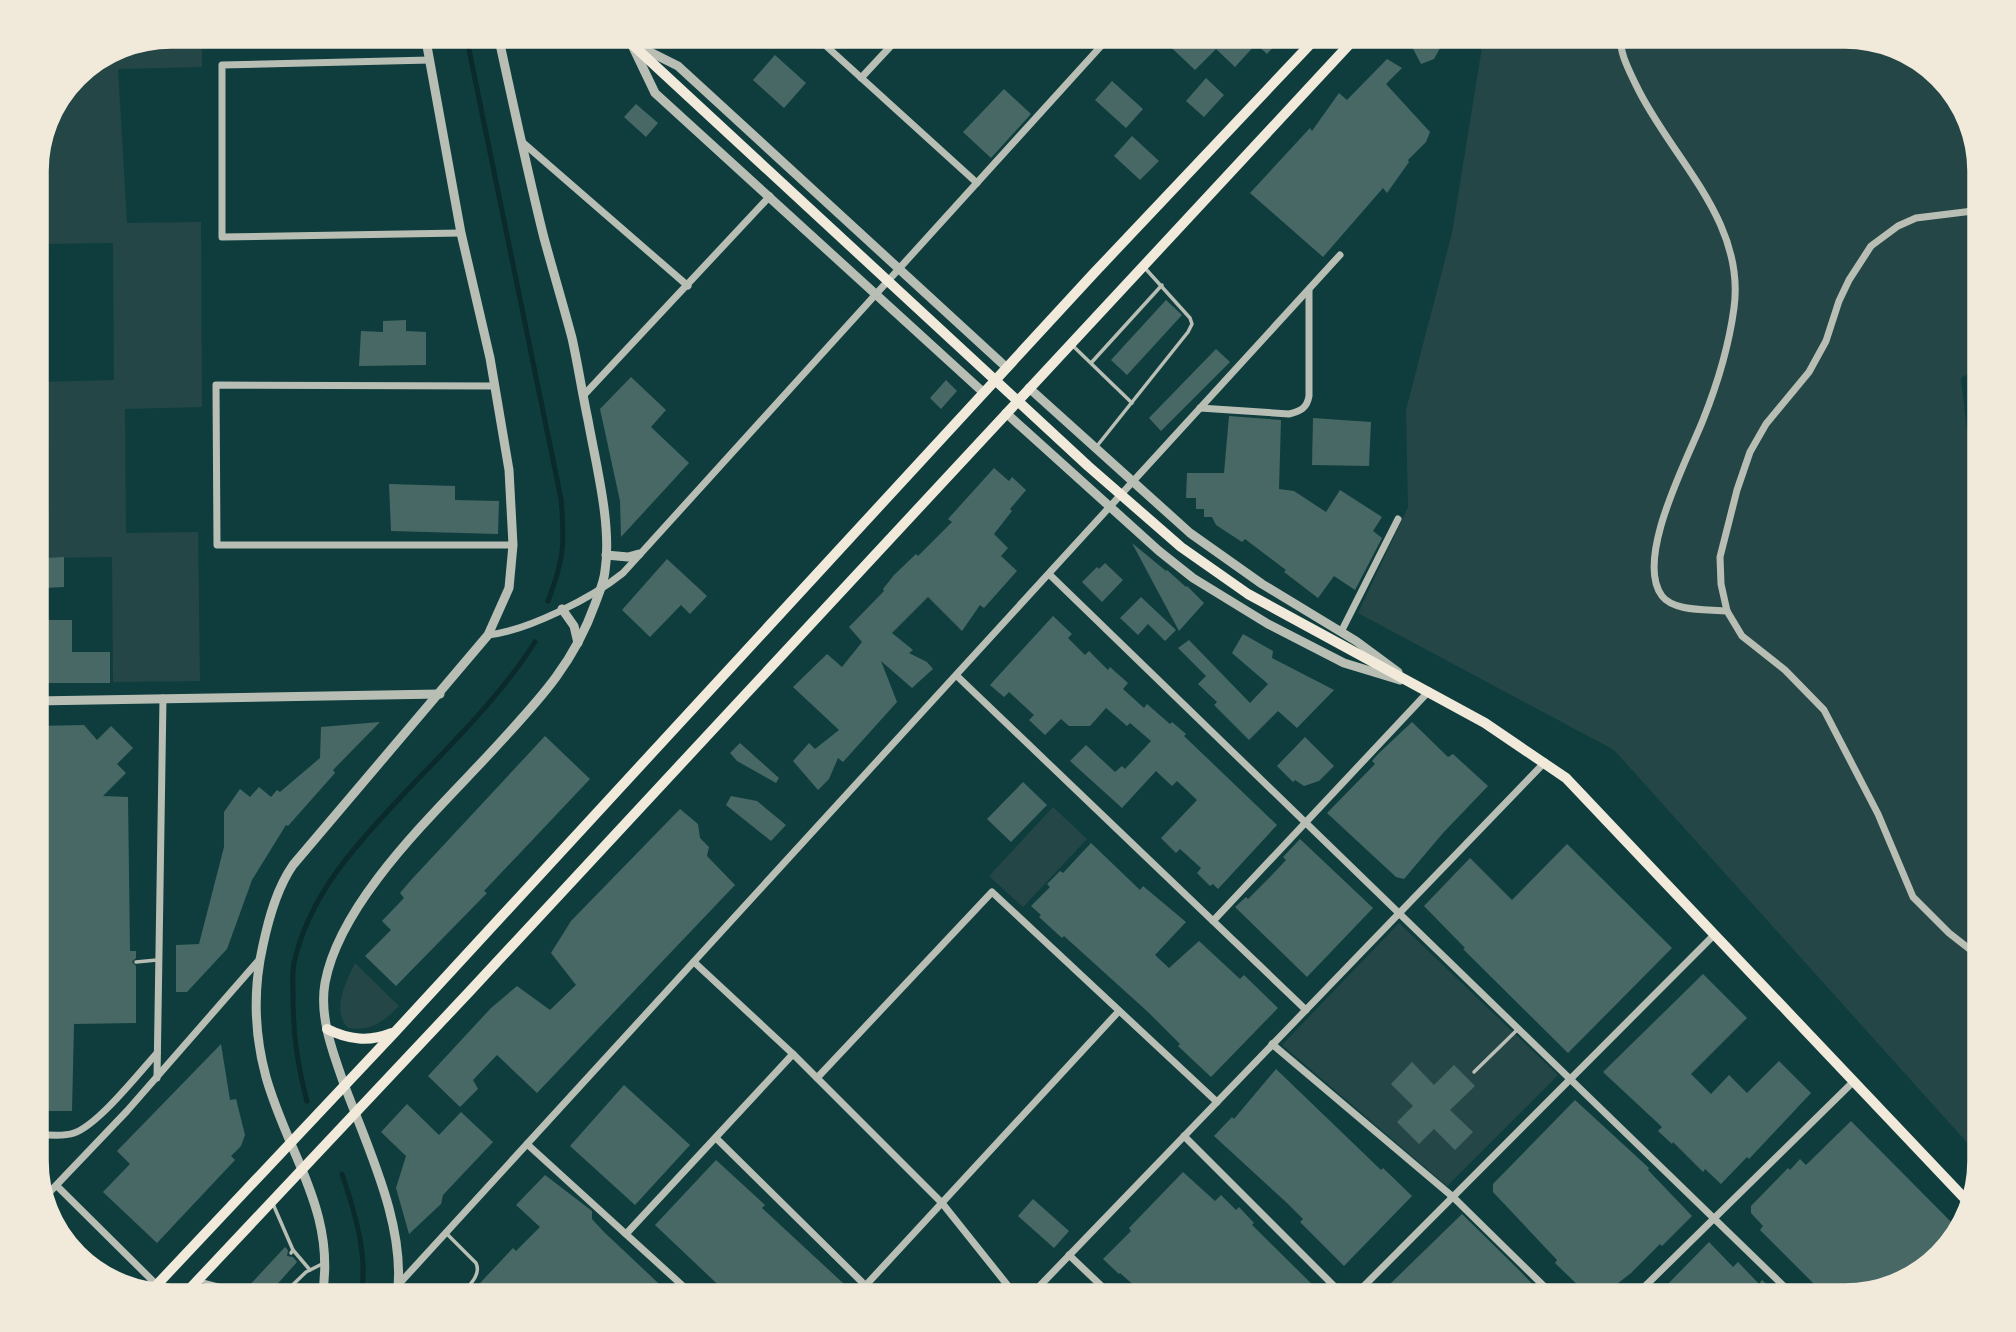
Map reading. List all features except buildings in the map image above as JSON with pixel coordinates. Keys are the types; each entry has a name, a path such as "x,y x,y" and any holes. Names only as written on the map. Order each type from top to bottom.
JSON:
{"main road":[{"path":"158,1283 345,1086 1007,368 1308,47"},
{"path":"193,1285 1347,47"},
{"path":"636,48 1088,466 1181,547 1248,594 1485,723 1566,778 1963,1197"},
{"path":"327,1029 339,1035 368,1039 395,1032"}],"street":[{"path":"488,635 506,633 562,609 599,591 622,573 1100,47"},
{"path":"1621,47 1622,57 1646,105 1699,183 1720,223 1731,257 1735,282 1728,339 1704,419 1672,491 1657,541 1655,572 1656,584 1669,603 1727,611"},
{"path":"324,1285 326,1262 323,1230 267,1079 256,1022 256,988 260,959 272,910 286,875 488,635 509,588 513,545 509,470 461,233 428,48"},
{"path":"399,1284 398,1252 376,1166 345,1086 327,1029 324,985 339,938 351,916 417,833 544,694 564,668 578,643 605,572 603,505 572,340 521,141 501,48"},
{"path":"633,48 655,93 985,393"},
{"path":"641,48 678,66 1007,368"},
{"path":"828,48 977,183"},
{"path":"861,78 889,48"},
{"path":"430,60 222,65 222,237 461,233"},
{"path":"521,141 688,286"},
{"path":"583,396 770,196"},
{"path":"1969,211 1916,218 1898,226 1871,246 1858,263 1839,301 1826,341 1809,372 1766,424 1750,452 1720,557 1721,584 1727,611 1742,636 1785,670 1824,710 1878,814 1913,897 1969,949"},
{"path":"399,1284 1340,255"},
{"path":"1200,408 1289,414 1300,411 1307,405 1310,396 1309,289"},
{"path":"494,386 216,386 217,545 513,545"},
{"path":"1029,387 1189,533 1262,584 1341,632 1415,684"},
{"path":"1006,413 1110,508 1194,578 1269,624 1344,663 1415,684"},
{"path":"1341,632 1398,520"},
{"path":"606,555 628,557 639,554"},
{"path":"1049,575 1783,1285"},
{"path":"562,609 574,626 578,643"},
{"path":"957,676 1306,1010"},
{"path":"1213,921 1429,691"},
{"path":"48,701 440,694"},
{"path":"157,1078 163,698"},
{"path":"1040,1285 1545,762"},
{"path":"817,1078 992,892 1217,1102"},
{"path":"1365,1285 1714,935"},
{"path":"51,1192 157,1078 260,959"},
{"path":"694,962 793,1054 942,1203 1007,1285"},
{"path":"867,1285 1119,1011"},
{"path":"1272,1044 1452,1198 1543,1285"},
{"path":"48,1135 73,1134 85,1127 158,1053"},
{"path":"626,1234 793,1054"},
{"path":"1646,1285 1854,1081"},
{"path":"1184,1136 1333,1285"},
{"path":"716,1138 865,1285"},
{"path":"527,1144 682,1285"},
{"path":"57,1186 149,1282"},
{"path":"1069,1255 1100,1285"}],"lane":[{"path":"1095,447 1192,324 1162,285 1142,266"},
{"path":"1091,363 1162,285"},
{"path":"1071,343 1132,403"},
{"path":"136,962 159,960"},
{"path":"1474,1072 1518,1029"},
{"path":"272,1201 292,1252 310,1270"},
{"path":"445,1233 479,1268 469,1285"},
{"path":"291,1285 301,1275 326,1262"},
{"path":"197,1280 217,1285"}],"shaded area":[{"path":"1482,47 1861,48 1877,51 1914,68 1938,89 1956,116 1965,139 1969,171 1969,373 1961,378 1969,433 1969,1145 1614,750 1358,613 1408,507 1406,410 1452,233"},
{"path":"202,48 202,67 118,69 127,223 201,222 202,407 125,409 126,533 198,532 200,681 113,682 112,557 48,558 48,382 114,380 113,243 48,244 48,155 60,116 83,83 116,60 147,50"},
{"path":"1053,807 1087,839 1023,907 989,876"},
{"path":"1399,923 1558,1075 1447,1186 1282,1045"},
{"path":"355,963 399,1006 382,1021 370,1027 356,1029 348,1028 343,1021 340,1004"}],"waterway":[{"path":"469,48 561,499 562,551 548,601"},
{"path":"307,1101 295,1036 293,975 294,963 310,916 335,874 350,855 488,704 535,642"},
{"path":"342,1174 356,1219 362,1251 363,1285"}]}
